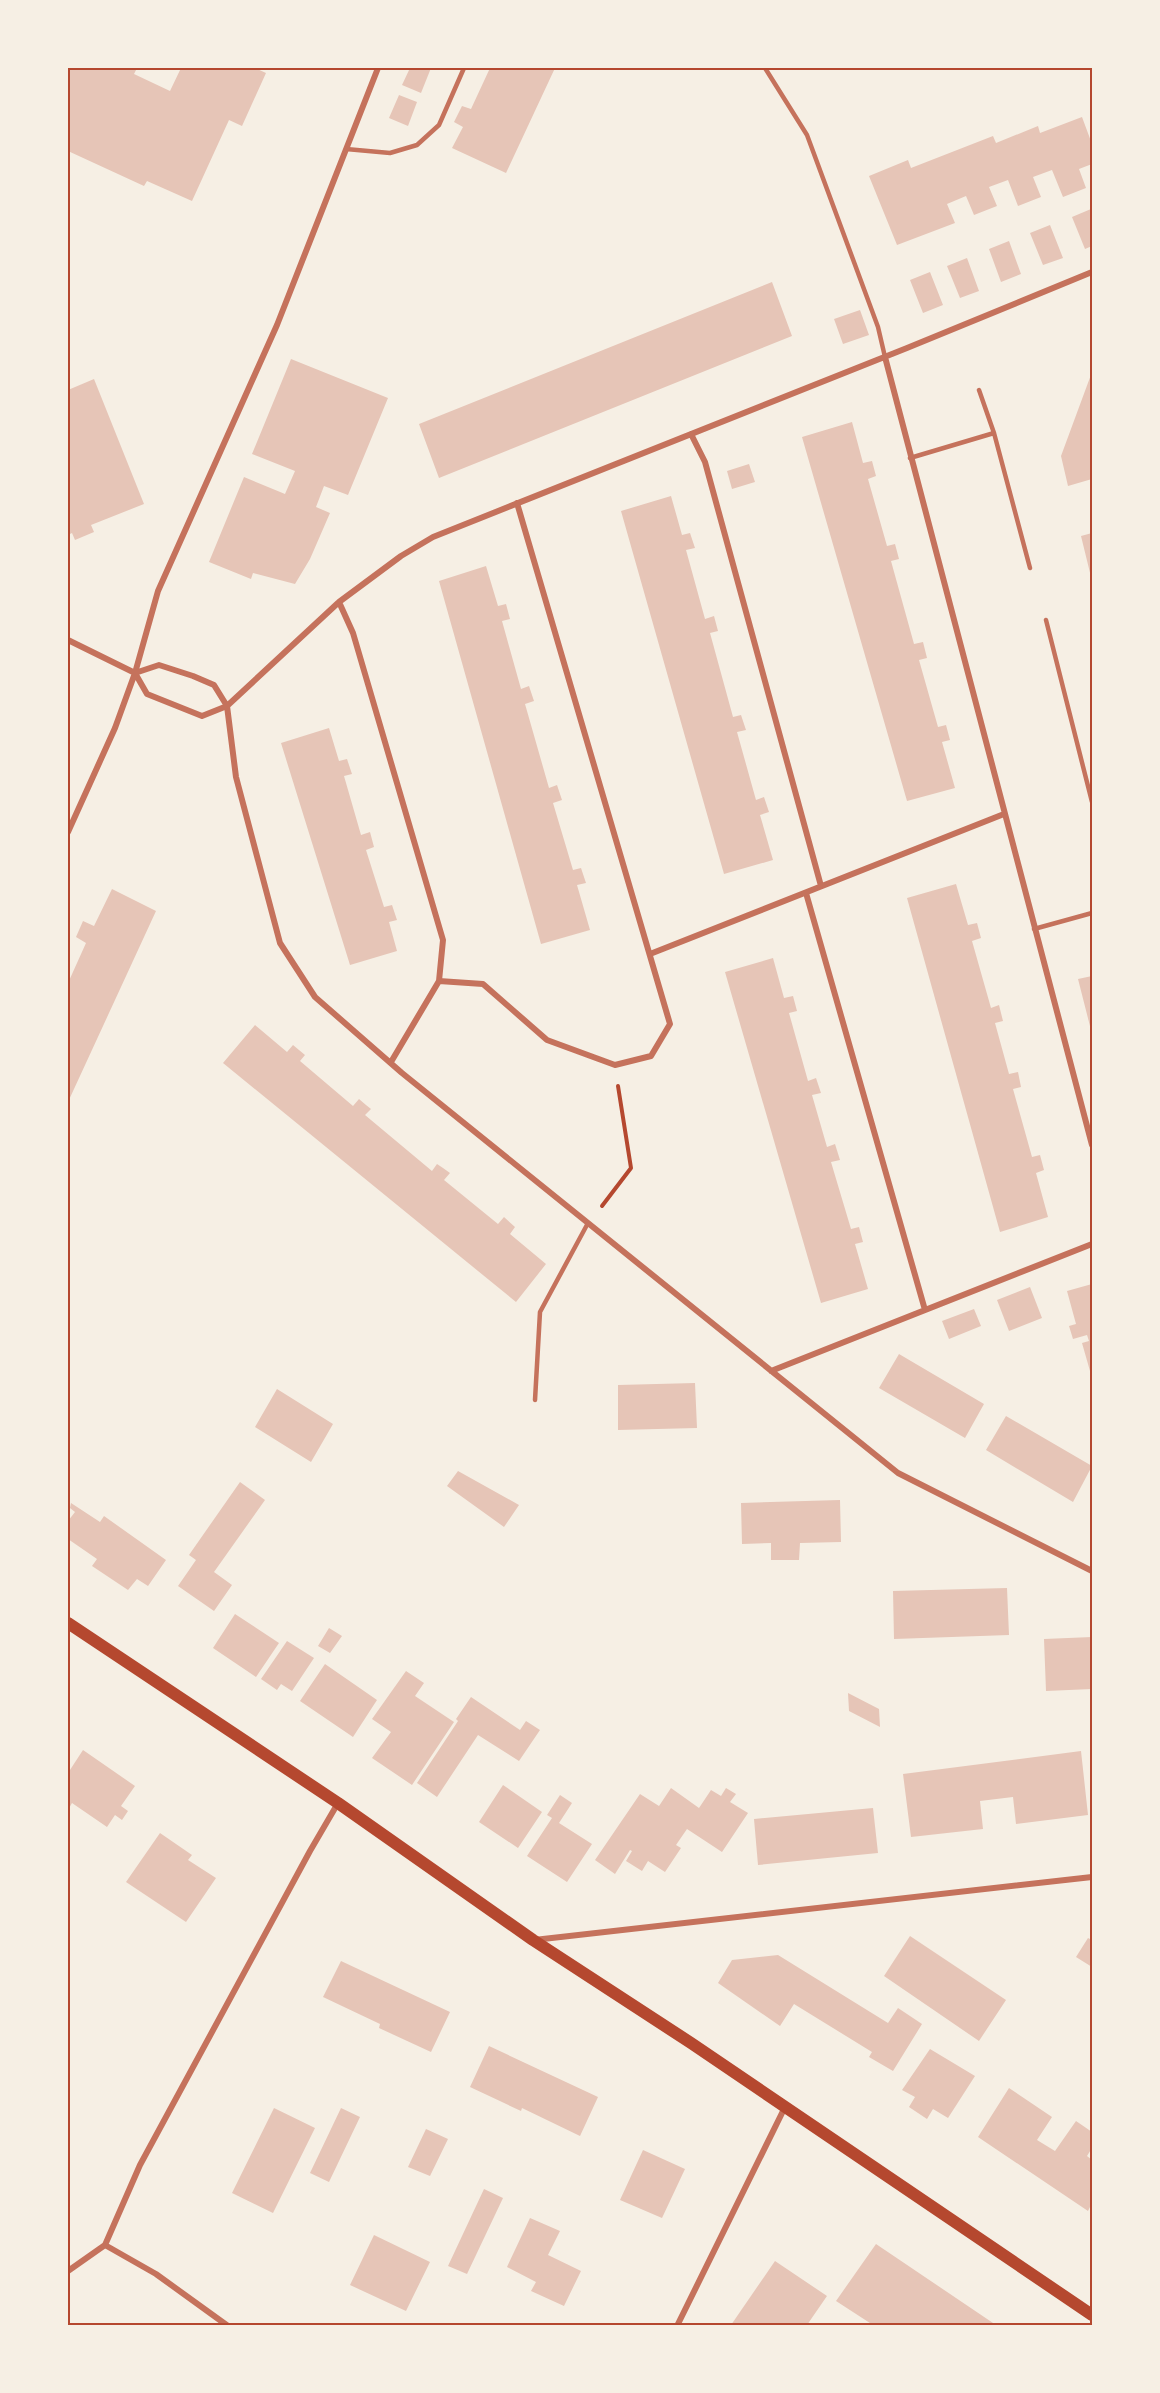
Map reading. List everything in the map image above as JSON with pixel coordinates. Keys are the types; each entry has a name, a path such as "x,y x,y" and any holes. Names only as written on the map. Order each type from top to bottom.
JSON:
{"main road":[{"path":"68,1623 338,1803 533,1940 1092,2315"}],"street":[{"path":"68,832 115,728 135,673 158,591 278,326 378,68"},
{"path":"68,640 135,673 147,694 202,717 227,706 339,603 401,556 433,537 1092,272"},
{"path":"885,357 1092,1145"},
{"path":"691,434 705,462 821,886"},
{"path":"439,981 483,984 547,1040 615,1065 651,1056 670,1024 517,503"},
{"path":"339,603 353,633 443,940 439,981 391,1062"},
{"path":"135,673 159,666 193,676 213,685 227,706 236,777 280,943 315,997 588,1223 898,1473 1092,1571"},
{"path":"650,954 1004,814"},
{"path":"806,893 925,1310"},
{"path":"771,1371 1092,1244"},
{"path":"68,2271 105,2245 140,2165 304,1861 338,1803"},
{"path":"533,1940 1092,1877"},
{"path":"677,2325 785,2108"},
{"path":"105,2245 156,2274 228,2325"}],"lane":[{"path":"346,149 390,153 417,145 439,125 464,68"},
{"path":"765,68 807,135 878,327 885,357"},
{"path":"979,390 994,433 1030,568"},
{"path":"910,458 994,433"},
{"path":"1046,620 1092,802"},
{"path":"1034,928 1092,913"},
{"path":"535,1400 540,1312 588,1223"}],"path":[{"path":"588,1223 631,1168 615,1065"}],"building":[{"path":"68,68 137,68 134,74 170,91 181,68 255,68 266,73 242,126 229,120 192,201 147,181 144,186 68,151"},
{"path":"410,68 431,68 421,93 402,85"},
{"path":"490,68 555,68 506,173 452,148 463,127 454,122 462,106 471,109"},
{"path":"399,95 417,102 408,126 389,118"},
{"path":"1082,117 1092,144 1092,164 1079,169 1086,188 1063,197 1052,170 1033,177 1041,197 1018,206 1008,180 989,187 997,206 974,215 966,196 947,204 955,223 897,245 869,176 908,160 911,168 993,136 996,143 1038,126 1040,133"},
{"path":"1091,209 1092,246 1085,249 1072,217"},
{"path":"1050,225 1063,258 1043,265 1030,233"},
{"path":"1009,241 1021,274 1001,282 989,249"},
{"path":"967,258 979,291 960,298 947,266"},
{"path":"930,272 943,305 923,313 910,280"},
{"path":"772,282 792,336 439,478 419,424"},
{"path":"860,310 869,335 843,344 834,319"},
{"path":"291,359 388,398 348,495 324,486 316,507 330,513 310,559 295,584 253,573 251,579 209,562 244,477 285,494 295,471 252,454"},
{"path":"1092,372 1092,479 1068,486 1061,456"},
{"path":"94,379 144,504 91,525 94,532 75,540 72,533 68,535 68,390"},
{"path":"852,422 863,463 872,461 876,476 868,479 887,546 895,544 899,559 891,561 914,644 923,642 927,658 919,660 938,727 946,725 950,740 942,742 955,788 907,801 802,437"},
{"path":"749,464 755,482 732,489 727,471"},
{"path":"671,496 682,535 690,533 695,548 686,550 705,619 714,616 718,631 710,633 733,717 741,715 746,730 737,732 756,800 764,797 769,812 760,815 773,860 724,874 621,511"},
{"path":"1092,533 1092,581 1081,536"},
{"path":"486,566 498,606 506,604 510,619 502,621 521,689 529,686 534,701 525,704 549,788 557,785 562,800 553,803 573,870 581,868 586,883 577,885 590,930 541,944 439,581"},
{"path":"329,728 339,761 347,759 352,774 344,776 361,835 370,832 374,847 366,850 384,907 392,905 397,920 389,922 397,951 350,965 281,743"},
{"path":"956,884 968,925 977,923 981,938 972,941 991,1008 999,1005 1003,1021 995,1023 1009,1074 1018,1072 1021,1087 1013,1089 1032,1157 1040,1155 1044,1170 1036,1173 1048,1217 1000,1232 907,898"},
{"path":"112,889 156,911 68,1102 68,983 86,943 76,937 83,921 94,926"},
{"path":"773,958 784,998 793,996 797,1011 789,1013 808,1081 816,1078 821,1093 812,1095 827,1147 835,1144 840,1160 831,1162 851,1229 859,1227 863,1242 855,1244 868,1289 821,1303 725,972"},
{"path":"1092,976 1092,1034 1078,979"},
{"path":"255,1025 287,1052 293,1045 305,1055 300,1061 353,1106 359,1099 371,1109 365,1115 432,1171 437,1164 450,1173 444,1180 498,1224 504,1217 515,1227 510,1234 546,1264 516,1302 223,1063"},
{"path":"1092,1284 1092,1378 1082,1343 1089,1341 1087,1335 1073,1339 1069,1326 1076,1324 1067,1291"},
{"path":"1030,1287 1042,1318 1009,1331 997,1300"},
{"path":"974,1309 981,1326 949,1339 942,1321"},
{"path":"899,1354 984,1404 965,1438 879,1388"},
{"path":"695,1383 697,1428 618,1430 618,1385"},
{"path":"277,1389 333,1424 311,1462 255,1427"},
{"path":"1006,1416 1092,1466 1073,1502 986,1450"},
{"path":"458,1471 519,1505 504,1527 447,1486"},
{"path":"240,1482 265,1500 214,1572 232,1585 214,1611 178,1586 196,1560 189,1555"},
{"path":"840,1500 841,1542 800,1543 799,1560 771,1560 771,1543 742,1544 741,1503"},
{"path":"71,1503 100,1522 104,1516 166,1560 148,1586 137,1579 128,1590 92,1566 97,1559 68,1539 68,1521 75,1512 70,1508"},
{"path":"1007,1588 1009,1635 894,1639 893,1591"},
{"path":"235,1614 279,1643 256,1677 213,1648"},
{"path":"329,1628 342,1636 330,1653 318,1646"},
{"path":"1092,1637 1092,1689 1046,1691 1044,1639"},
{"path":"287,1641 314,1658 292,1691 281,1684 277,1690 261,1679"},
{"path":"325,1664 377,1700 353,1737 300,1701"},
{"path":"406,1671 424,1683 415,1696 454,1722 412,1785 372,1758 391,1732 372,1719"},
{"path":"848,1693 879,1709 880,1727 849,1711"},
{"path":"471,1697 520,1730 526,1721 540,1730 519,1761 478,1735 437,1797 417,1783"},
{"path":"83,1750 135,1786 121,1806 128,1811 122,1820 115,1815 107,1827 72,1803 68,1810 68,1773"},
{"path":"1081,1751 1088,1815 1016,1824 1013,1797 980,1801 983,1829 911,1837 903,1774"},
{"path":"503,1785 542,1812 518,1848 479,1822"},
{"path":"671,1788 699,1808 711,1790 721,1796 726,1788 736,1794 730,1802 748,1813 722,1852 687,1829 676,1845 681,1848 665,1872 648,1861 642,1871 626,1861 632,1851 630,1850 615,1874 595,1860 640,1794 659,1806"},
{"path":"560,1795 572,1803 559,1823 592,1844 567,1882 527,1856 552,1818 547,1815"},
{"path":"873,1808 878,1853 758,1865 754,1819"},
{"path":"160,1833 192,1855 188,1860 216,1878 186,1922 126,1882"},
{"path":"910,1936 1006,2000 979,2041 884,1976"},
{"path":"1088,1938 1092,1940 1092,1967 1076,1957"},
{"path":"778,1955 888,2023 898,2008 922,2024 893,2071 869,2057 872,2052 794,2004 780,2026 718,1983 732,1960"},
{"path":"341,1961 450,2012 431,2052 379,2028 380,2024 323,1997"},
{"path":"489,2046 598,2097 580,2136 522,2108 521,2111 470,2087"},
{"path":"930,2049 975,2076 948,2118 933,2109 927,2119 909,2107 915,2097 902,2090"},
{"path":"1009,2088 1052,2117 1037,2140 1055,2151 1076,2121 1092,2132 1092,2148 1087,2156 1092,2160 1092,2203 1088,2211 978,2137"},
{"path":"274,2108 315,2128 273,2213 232,2193"},
{"path":"341,2108 360,2117 329,2182 310,2173"},
{"path":"426,2129 448,2139 430,2176 408,2167"},
{"path":"643,2150 685,2169 662,2218 620,2200"},
{"path":"484,2189 503,2198 467,2274 448,2266"},
{"path":"530,2218 560,2231 548,2255 581,2271 564,2306 531,2291 536,2282 507,2267"},
{"path":"374,2235 430,2262 406,2311 350,2285"},
{"path":"876,2244 996,2325 873,2325 836,2301"},
{"path":"775,2261 827,2296 807,2325 731,2325"}]}
